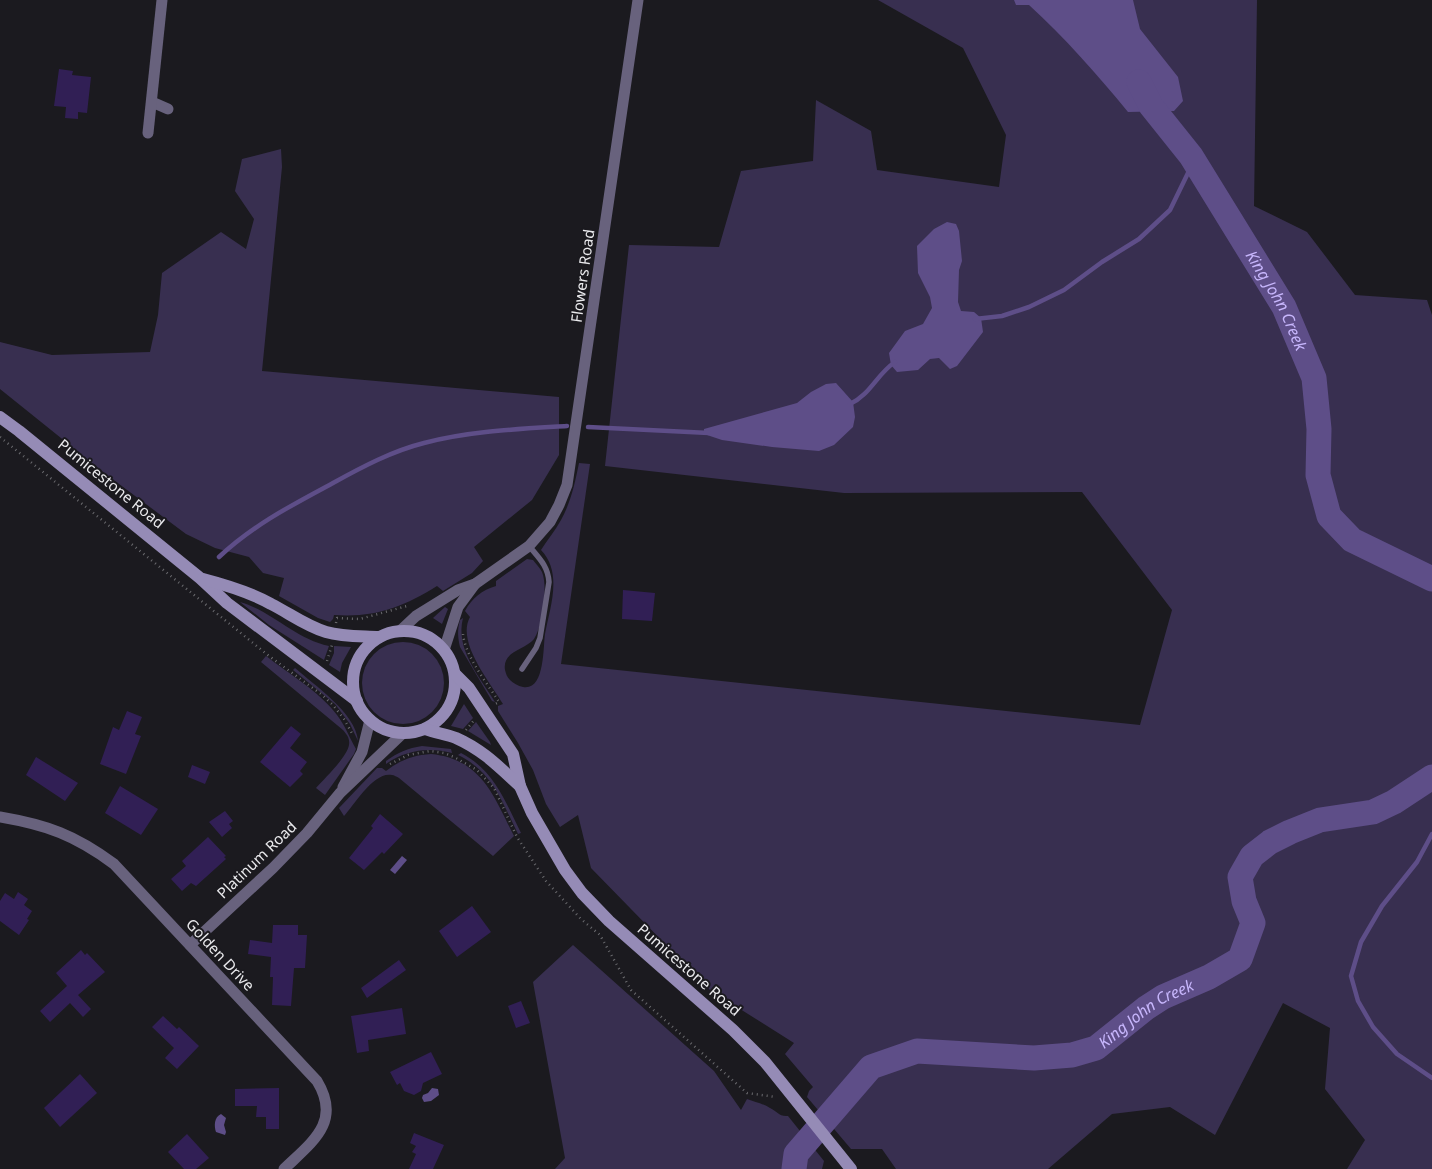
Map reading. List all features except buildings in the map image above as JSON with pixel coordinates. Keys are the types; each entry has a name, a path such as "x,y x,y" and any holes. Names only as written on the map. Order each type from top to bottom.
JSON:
{"main road":[{"name":"Pumicestone Road","path":"0,417 200,578 227,603 357,701"},
{"name":"Pumicestone Road","path":"200,578 242,590 271,603 314,628 334,634 379,637"},
{"path":"400,631 417,632 432,639 444,650 451,661 455,674 455,691 449,706 439,720 426,729 404,733 391,732 370,720 357,701 354,687 354,672 359,658 368,646 379,637 400,631"},
{"name":"Pumicestone Road","path":"455,674 469,688 513,754 520,786 549,844 582,893 609,921 733,1030 765,1062 851,1169"},
{"name":"Pumicestone Road","path":"426,729 460,740 487,755 520,786"}],"street":[{"path":"148,133 162,0"},
{"name":"Flowers Road","path":"400,631 416,616 458,590 475,584 529,546 550,522 559,505 566,485 638,0"},
{"path":"152,102 168,108"},
{"name":"Flowers Road","path":"444,650 458,607 475,584"},
{"name":"Platinum Road","path":"340,793 362,750 370,720"},
{"name":"Platinum Road","path":"190,945 273,868 307,833 340,793 404,733"},
{"name":"Golden Drive","path":"0,817 47,827 92,848 114,864 317,1081 326,1101 326,1120 321,1131 312,1142 284,1169"}],"lane":[{"path":"522,669 536,648 540,638 549,582 544,564 529,546"}],"path":[{"path":"0,437 268,656 309,685 332,705 344,719 355,742 362,750"},
{"path":"309,685 320,673 330,652 337,618 360,619 414,604"},
{"path":"460,740 469,725 484,710 499,702 470,656 463,639 464,627"},
{"path":"376,759 386,767 408,755 437,752 460,759 477,770 494,788 517,836 546,881 581,919 600,935 631,990 747,1093 777,1097 781,1102"}],"shaded area":[{"path":"878,0 1257,0 1254,206 1307,232 1355,295 1427,300 1432,315 1432,1169 1347,1169 1365,1140 1325,1089 1330,1028 1283,1003 1215,1135 1170,1107 1112,1114 1048,1169 896,1169 882,1149 851,1149 807,1097 813,1087 785,1054 794,1043 710,990 591,868 578,815 560,827 546,804 533,770 498,711 498,706 503,704 476,662 471,650 467,638 467,627 470,617 465,611 478,595 496,586 496,581 527,559 533,560 541,570 545,587 540,625 534,639 530,643 510,655 505,664 505,670 509,679 519,686 530,686 535,682 542,667 545,634 553,590 552,569 548,559 541,550 564,513 572,492 579,463 590,464 561,664 1140,725 1172,610 1082,492 844,493 605,466 629,245 719,247 741,171 813,161 816,100 871,131 877,170 999,187 1006,135 963,48"},
{"path":"1014,0 1133,0 1140,29 1178,77 1183,101 1174,111 1128,112 1055,30 1029,5 1016,5"},
{"path":"281,149 282,167 262,371 559,397 559,455 532,500 474,547 483,561 472,573 443,591 437,586 412,600 388,610 363,615 334,615 330,622 318,618 279,596 284,578 263,573 249,557 215,548 186,534 107,475 0,389 0,342 52,355 150,352 158,315 162,273 221,232 246,249 254,219 235,191 242,159"},
{"path":"947,222 956,224 959,231 962,261 959,270 958,302 961,311 974,312 981,318 983,332 957,366 950,369 939,358 930,359 918,370 897,372 891,365 889,353 905,331 923,324 932,308 930,297 918,273 917,246 934,229"},
{"path":"836,383 853,402 855,417 853,427 834,445 819,451 722,440 704,434 704,429 797,403 811,392 826,384"},
{"path":"240,602 252,606 305,637 329,646 324,660 269,625"},
{"path":"445,607 448,609 442,624 433,618"},
{"path":"463,618 461,629 465,651 495,702 492,701 460,647 458,627 460,620"},
{"path":"403,642 419,645 432,654 441,667 444,683 441,699 432,712 419,721 403,724 387,721 374,712 365,699 362,683 365,667 374,654 387,645"},
{"path":"334,646 351,647 342,663 340,672 329,665 334,653"},
{"path":"266,656 330,706 343,724 356,749 325,795 316,788 344,755 349,745 348,737 343,730 261,662"},
{"path":"295,668 323,691 342,710 350,720 358,741 350,724 335,704 293,670"},
{"path":"464,704 473,718 463,729 451,726"},
{"path":"476,722 490,742 491,745 468,731"},
{"path":"422,746 451,749 452,753 435,750 418,751 394,759 386,764 386,761 399,753"},
{"path":"461,753 482,768 490,777 504,798 521,833 518,834 501,799 488,779 470,762 458,755"},
{"path":"431,754 448,757 463,763 484,782 500,807 514,836 493,856 394,775 385,775 378,778 365,790 344,816 339,808 377,768 382,768 386,771 407,759"},
{"path":"402,856 407,860 395,874 390,870"},
{"path":"573,945 714,1071 741,1110 747,1099 765,1105 780,1115 788,1116 824,1161 822,1169 555,1169 565,1158 533,982"},
{"path":"432,1088 438,1089 439,1095 431,1101 424,1102 423,1095"},
{"path":"221,1114 226,1118 224,1125 225,1135 215,1130 216,1119"}],"waterway":[{"name":"King John Creek","path":"1139,82 1151,106 1191,156 1284,307 1314,378 1319,429 1318,475 1329,516 1352,540 1432,579"},
{"path":"975,319 1002,316 1029,307 1064,290 1102,262 1139,239 1170,210 1188,173 1191,156"},
{"path":"850,404 863,395 883,372 895,362"},
{"path":"219,557 259,525 366,465 400,450 459,436 495,431 567,426"},
{"path":"588,427 709,433"},
{"name":"King John Creek","path":"794,1169 796,1154 871,1067 917,1051 1034,1058 1072,1055 1096,1048 1146,1008 1163,997 1209,977 1240,959 1253,923 1244,901 1240,877 1252,856 1270,842 1320,820 1373,812 1394,802 1432,777"},
{"path":"1432,834 1417,862 1382,906 1361,942 1351,976 1358,1001 1373,1027 1397,1054 1432,1078"}]}
